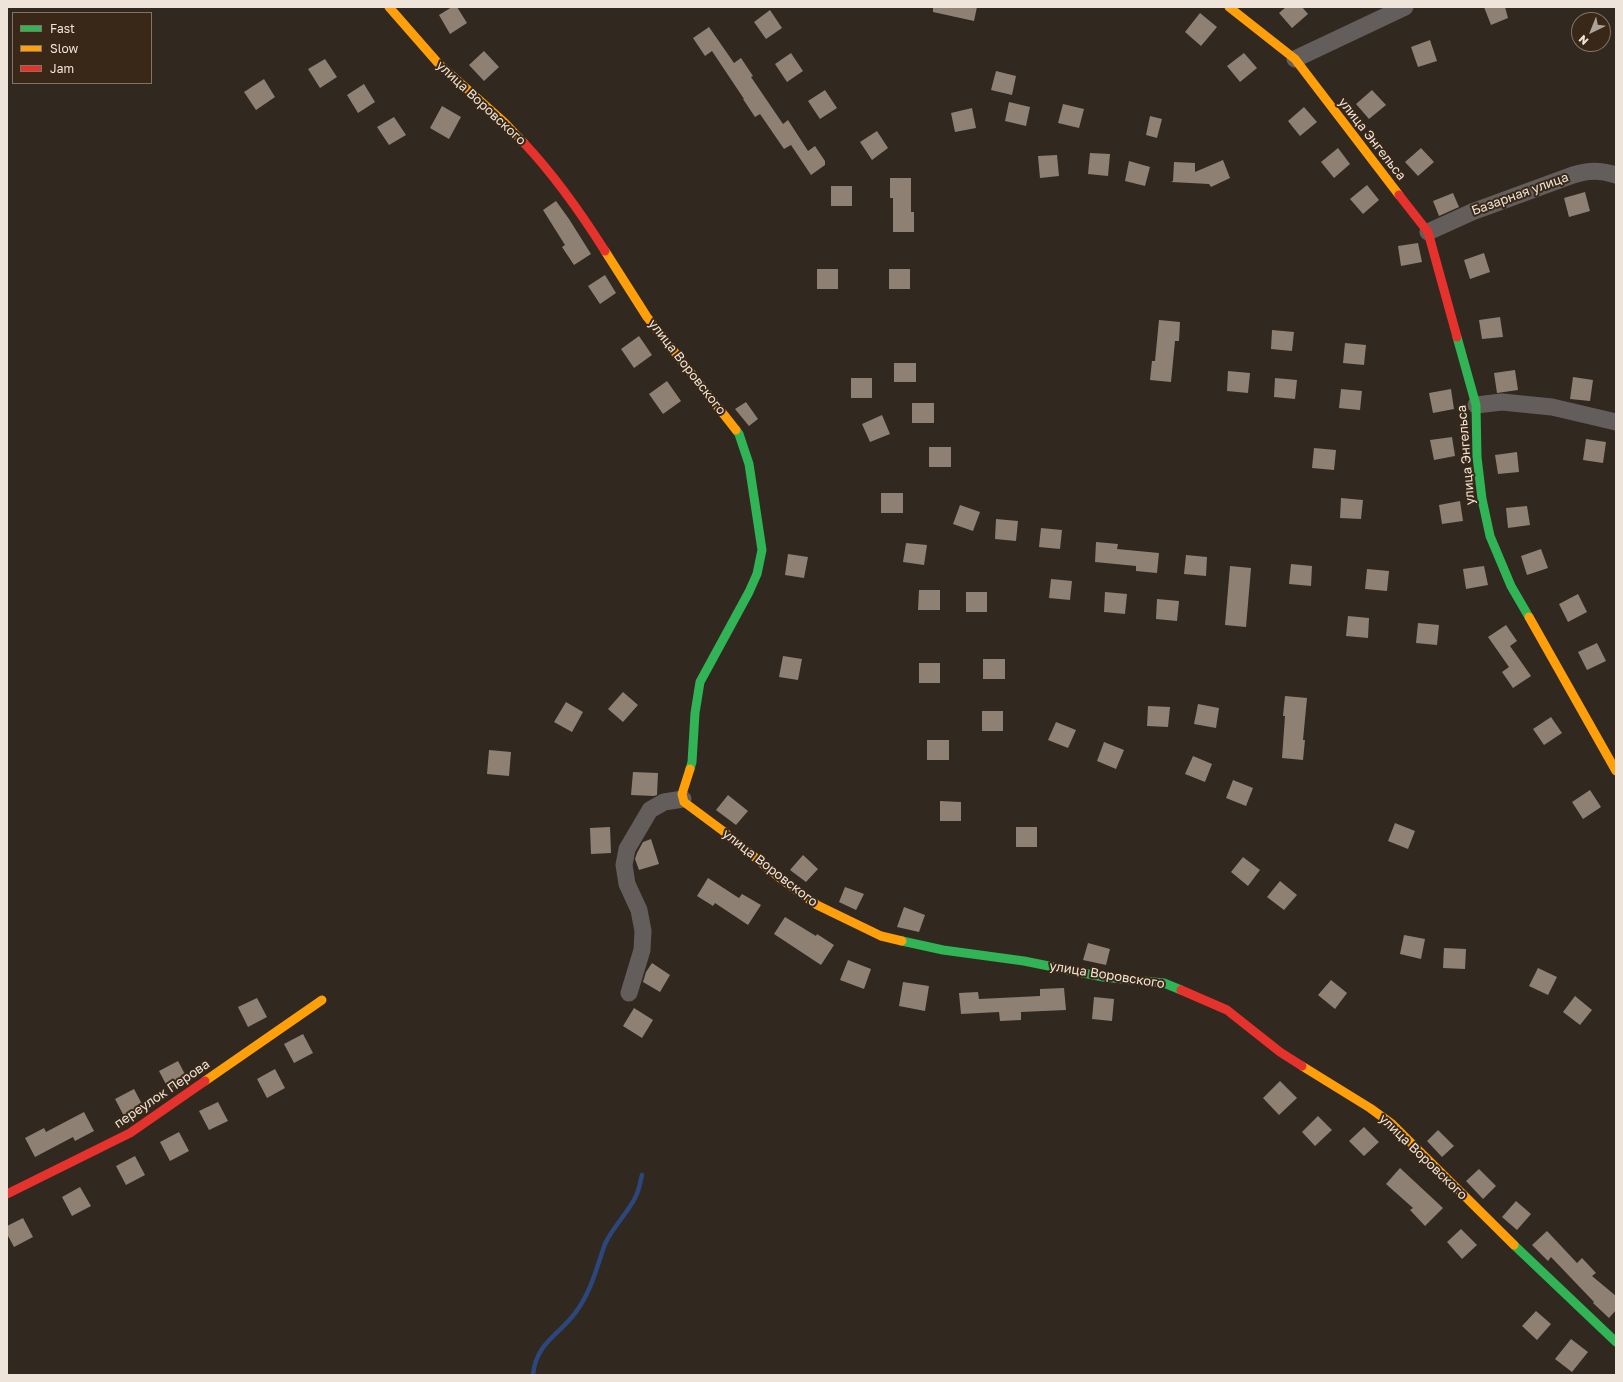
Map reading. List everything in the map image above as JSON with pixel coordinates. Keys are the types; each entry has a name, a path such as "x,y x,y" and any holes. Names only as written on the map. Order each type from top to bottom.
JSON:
{"street":[{"name":"улица Воровского","path":"389,7 438,63 504,122 542,162 584,218 647,317 739,434 745,448 749,464 762,550 757,574 749,592 700,682 695,713 692,762 682,794 684,802 780,878 817,905 880,936 943,950 1024,961 1103,977 1164,983 1227,1010 1287,1056 1370,1108 1392,1124 1494,1227 1616,1342"},
{"name":"улица Энгельса","path":"1229,7 1295,59 1428,232 1476,405 1478,464 1482,499 1490,536 1511,586 1616,771"},
{"path":"1295,59 1405,7"},
{"name":"Базарная улица","path":"1428,232 1472,212 1588,170 1612,171"},
{"path":"1476,405 1502,402 1552,407 1616,422"},
{"path":"629,993 642,950 644,931 639,910 627,884 624,865 627,849 650,810 664,802 683,799"},
{"name":"переулок Перова","path":"7,1194 130,1133 322,1000"}],"building":[{"path":"452,7 457,7 467,23 450,34 439,15"},
{"path":"933,7 977,7 974,21 933,12"},
{"path":"1286,7 1302,7 1308,14 1292,28 1279,13"},
{"path":"1484,7 1505,7 1508,18 1491,25"},
{"path":"770,10 782,28 766,39 754,22"},
{"path":"1200,13 1217,27 1201,46 1185,32"},
{"path":"709,27 734,63 741,58 753,76 751,77 783,124 788,120 808,151 815,146 825,161 825,165 811,175 791,145 784,149 760,114 755,117 712,51 705,56 693,38"},
{"path":"1430,40 1437,61 1418,67 1411,47"},
{"path":"484,51 499,67 484,81 469,65"},
{"path":"791,53 803,71 787,82 775,64"},
{"path":"1244,53 1257,68 1240,82 1227,66"},
{"path":"325,59 337,77 320,88 308,69"},
{"path":"996,71 1016,76 1012,95 991,90"},
{"path":"264,79 275,97 256,110 244,92"},
{"path":"364,84 375,102 358,113 347,95"},
{"path":"825,90 837,108 820,119 808,101"},
{"path":"1372,90 1386,105 1369,119 1356,104"},
{"path":"1009,102 1030,107 1026,126 1005,121"},
{"path":"1063,104 1084,109 1079,128 1058,123"},
{"path":"442,106 461,117 449,139 430,128"},
{"path":"1304,107 1317,122 1300,136 1288,121"},
{"path":"972,108 976,128 955,132 951,113"},
{"path":"1150,116 1162,119 1157,138 1146,135"},
{"path":"394,117 406,135 389,145 377,127"},
{"path":"877,131 888,148 872,160 860,142"},
{"path":"1338,148 1350,164 1334,178 1321,162"},
{"path":"1421,148 1434,162 1418,176 1405,162"},
{"path":"1090,153 1110,154 1108,176 1088,174"},
{"path":"1057,155 1059,176 1040,178 1038,156"},
{"path":"1223,160 1230,178 1211,187 1209,184 1171,182 1173,181 1174,162 1195,163 1195,172"},
{"path":"1129,161 1150,167 1145,186 1125,181"},
{"path":"890,178 911,178 911,212 914,212 914,232 893,232 893,198 890,198"},
{"path":"1367,185 1379,200 1363,214 1350,199"},
{"path":"831,186 852,186 852,206 831,206"},
{"path":"1585,192 1590,211 1569,217 1564,198"},
{"path":"1453,193 1459,207 1439,216 1433,201"},
{"path":"556,201 591,254 574,265 562,247 565,245 543,210"},
{"path":"1418,243 1422,262 1401,266 1398,246"},
{"path":"1484,253 1490,272 1470,279 1464,260"},
{"path":"817,269 838,269 838,289 817,289"},
{"path":"889,269 910,269 910,289 889,289"},
{"path":"605,275 616,293 600,304 588,286"},
{"path":"1500,317 1503,337 1482,339 1479,320"},
{"path":"1159,320 1180,322 1179,341 1175,341 1171,382 1150,380 1152,361 1155,361"},
{"path":"1272,330 1294,332 1292,351 1271,349"},
{"path":"639,336 652,355 634,368 621,349"},
{"path":"1345,343 1366,345 1364,365 1343,363"},
{"path":"894,363 916,363 916,382 894,382"},
{"path":"1515,370 1518,390 1497,393 1494,373"},
{"path":"1228,371 1250,373 1248,393 1227,391"},
{"path":"1573,377 1593,380 1590,401 1570,399"},
{"path":"851,378 872,378 872,398 851,398"},
{"path":"1275,378 1297,380 1295,399 1274,397"},
{"path":"667,381 681,401 663,414 649,394"},
{"path":"1341,389 1362,391 1360,410 1339,408"},
{"path":"1451,389 1454,409 1433,413 1429,393"},
{"path":"746,402 758,419 749,426 735,409"},
{"path":"912,403 934,403 934,423 912,423"},
{"path":"882,415 890,434 870,442 862,424"},
{"path":"1452,437 1455,456 1434,460 1430,440"},
{"path":"1586,439 1606,442 1603,463 1583,460"},
{"path":"929,447 951,447 951,467 929,467"},
{"path":"1314,448 1336,450 1334,470 1312,468"},
{"path":"1517,452 1519,472 1498,474 1495,455"},
{"path":"881,493 903,493 903,513 881,513"},
{"path":"1341,498 1363,500 1361,519 1340,518"},
{"path":"1460,501 1463,521 1442,524 1439,505"},
{"path":"960,505 980,512 973,531 953,524"},
{"path":"1527,506 1530,525 1508,528 1506,508"},
{"path":"996,519 1018,521 1016,541 995,539"},
{"path":"1041,528 1062,530 1060,549 1039,547"},
{"path":"1096,542 1118,544 1117,549 1159,553 1157,573 1136,571 1136,566 1095,562"},
{"path":"906,543 927,545 924,565 903,562"},
{"path":"1541,549 1548,568 1527,575 1521,556"},
{"path":"788,554 808,557 804,578 785,575"},
{"path":"1186,555 1207,557 1206,576 1184,574"},
{"path":"1291,564 1312,566 1311,586 1289,584"},
{"path":"1230,566 1251,568 1246,627 1225,625"},
{"path":"1484,566 1488,585 1466,589 1463,569"},
{"path":"1367,569 1389,571 1387,591 1365,589"},
{"path":"1051,579 1072,581 1070,600 1049,598"},
{"path":"919,590 940,590 940,610 918,610"},
{"path":"966,592 987,592 987,612 966,612"},
{"path":"1105,592 1127,594 1125,614 1104,612"},
{"path":"1578,594 1587,612 1568,622 1559,604"},
{"path":"1157,599 1179,601 1177,621 1156,619"},
{"path":"1348,616 1369,618 1368,638 1346,636"},
{"path":"1418,623 1439,625 1437,645 1416,643"},
{"path":"1506,625 1517,641 1510,646 1531,676 1513,688 1502,672 1509,667 1488,637"},
{"path":"1597,643 1606,661 1587,670 1578,652"},
{"path":"783,656 802,659 798,680 779,677"},
{"path":"983,659 1005,659 1005,679 983,679"},
{"path":"919,663 940,663 940,683 919,683"},
{"path":"623,692 638,705 623,722 608,709"},
{"path":"1285,696 1307,698 1303,740 1305,740 1303,760 1282,758"},
{"path":"566,702 583,712 572,732 554,722"},
{"path":"1198,704 1219,708 1216,728 1194,724"},
{"path":"1148,706 1170,707 1168,727 1147,726"},
{"path":"982,711 1003,711 1003,731 982,731"},
{"path":"1551,717 1562,733 1544,745 1533,729"},
{"path":"1056,722 1076,730 1068,748 1048,740"},
{"path":"927,740 949,740 949,760 927,760"},
{"path":"1104,742 1124,750 1116,769 1097,761"},
{"path":"489,750 511,752 509,776 487,774"},
{"path":"1193,756 1212,764 1205,782 1185,774"},
{"path":"633,772 658,773 657,795 631,795"},
{"path":"1233,780 1253,788 1246,806 1226,798"},
{"path":"1590,790 1601,807 1583,819 1572,802"},
{"path":"728,795 748,811 736,825 716,810"},
{"path":"940,801 961,802 961,821 940,821"},
{"path":"1395,823 1415,831 1408,849 1388,841"},
{"path":"610,827 611,853 591,854 590,828"},
{"path":"1016,827 1037,827 1037,847 1016,847"},
{"path":"651,839 659,864 639,870 635,859 637,853 643,842"},
{"path":"803,855 818,869 806,882 790,870"},
{"path":"1243,857 1260,870 1248,886 1231,872"},
{"path":"708,878 739,898 742,894 761,905 748,925 715,903 713,906 697,896"},
{"path":"1280,881 1297,895 1284,910 1267,897"},
{"path":"845,887 864,894 856,910 839,902"},
{"path":"904,907 925,915 919,932 897,927"},
{"path":"785,917 834,945 821,965 774,934"},
{"path":"1404,935 1425,939 1421,959 1400,954"},
{"path":"1088,943 1110,949 1106,965 1083,960"},
{"path":"1444,948 1466,949 1465,969 1443,968"},
{"path":"848,960 871,969 864,989 840,980"},
{"path":"652,963 670,975 660,992 643,982 646,972"},
{"path":"1538,968 1557,977 1548,995 1529,986"},
{"path":"1331,980 1347,993 1335,1009 1318,995"},
{"path":"903,982 929,986 925,1011 899,1006"},
{"path":"1064,988 1066,1010 1021,1012 1021,1020 1000,1021 999,1012 961,1014 959,993 978,992 979,999 1040,996 1040,989"},
{"path":"1575,996 1592,1010 1580,1025 1563,1012"},
{"path":"1094,997 1114,999 1112,1021 1092,1019"},
{"path":"257,998 267,1017 248,1027 238,1007"},
{"path":"634,1008 653,1020 642,1038 623,1026"},
{"path":"303,1034 313,1053 294,1063 284,1044"},
{"path":"178,1061 187,1078 169,1090 159,1071"},
{"path":"275,1069 285,1088 267,1098 257,1079"},
{"path":"1280,1081 1297,1098 1279,1115 1263,1098"},
{"path":"134,1089 144,1108 125,1118 115,1099"},
{"path":"218,1102 228,1121 209,1130 199,1111"},
{"path":"84,1112 94,1131 75,1141 73,1137 35,1157 25,1138 44,1128 46,1132"},
{"path":"1318,1116 1332,1130 1315,1146 1302,1132"},
{"path":"1364,1127 1379,1142 1364,1156 1349,1141"},
{"path":"1438,1130 1454,1146 1442,1157 1427,1141"},
{"path":"179,1132 189,1151 170,1161 160,1142"},
{"path":"135,1156 145,1175 126,1185 116,1166"},
{"path":"1400,1168 1443,1208 1425,1226 1410,1210 1413,1208 1386,1184"},
{"path":"1479,1169 1496,1186 1483,1199 1466,1181"},
{"path":"80,1187 91,1206 72,1216 62,1197"},
{"path":"1516,1201 1531,1214 1517,1230 1502,1217"},
{"path":"23,1218 33,1237 14,1247 7,1234 7,1226"},
{"path":"1461,1229 1477,1245 1462,1259 1447,1242"},
{"path":"1547,1231 1577,1263 1582,1258 1596,1273 1592,1276 1616,1296 1616,1310 1609,1318 1593,1303 1594,1302 1551,1257 1548,1261 1532,1245"},
{"path":"1536,1311 1551,1324 1537,1340 1522,1326"},
{"path":"1571,1339 1588,1352 1572,1372 1555,1359"}],"waterway":[{"path":"533,1375 535,1363 544,1346 572,1318 583,1301 591,1285 605,1244 635,1198 642,1175"}],"traffic: fast":[{"path":"1457,337 1476,405 1477,457 1482,499 1490,536 1511,586 1529,617"},
{"path":"690,769 692,762 695,713 700,682 749,592 757,574 762,550 749,464 739,434 736,430"},
{"path":"902,941 943,950 1024,961 1103,977 1164,983 1181,990"},
{"path":"1514,1245 1616,1342"}],"traffic: slow":[{"path":"389,7 438,63 504,122 524,143"},
{"path":"1229,7 1295,59 1399,195"},
{"path":"605,251 647,317 736,430"},
{"path":"1529,617 1616,771"},
{"path":"690,769 682,794 684,802 723,831 780,878 817,905 881,936 902,941"},
{"path":"205,1081 322,1000"},
{"path":"1302,1066 1370,1108 1392,1124 1514,1245"}],"traffic: jam":[{"path":"524,143 567,195 605,251"},
{"path":"1399,195 1428,232 1457,337"},
{"path":"1181,990 1227,1010 1280,1052 1302,1066"},
{"path":"7,1194 130,1133 205,1081"}]}
